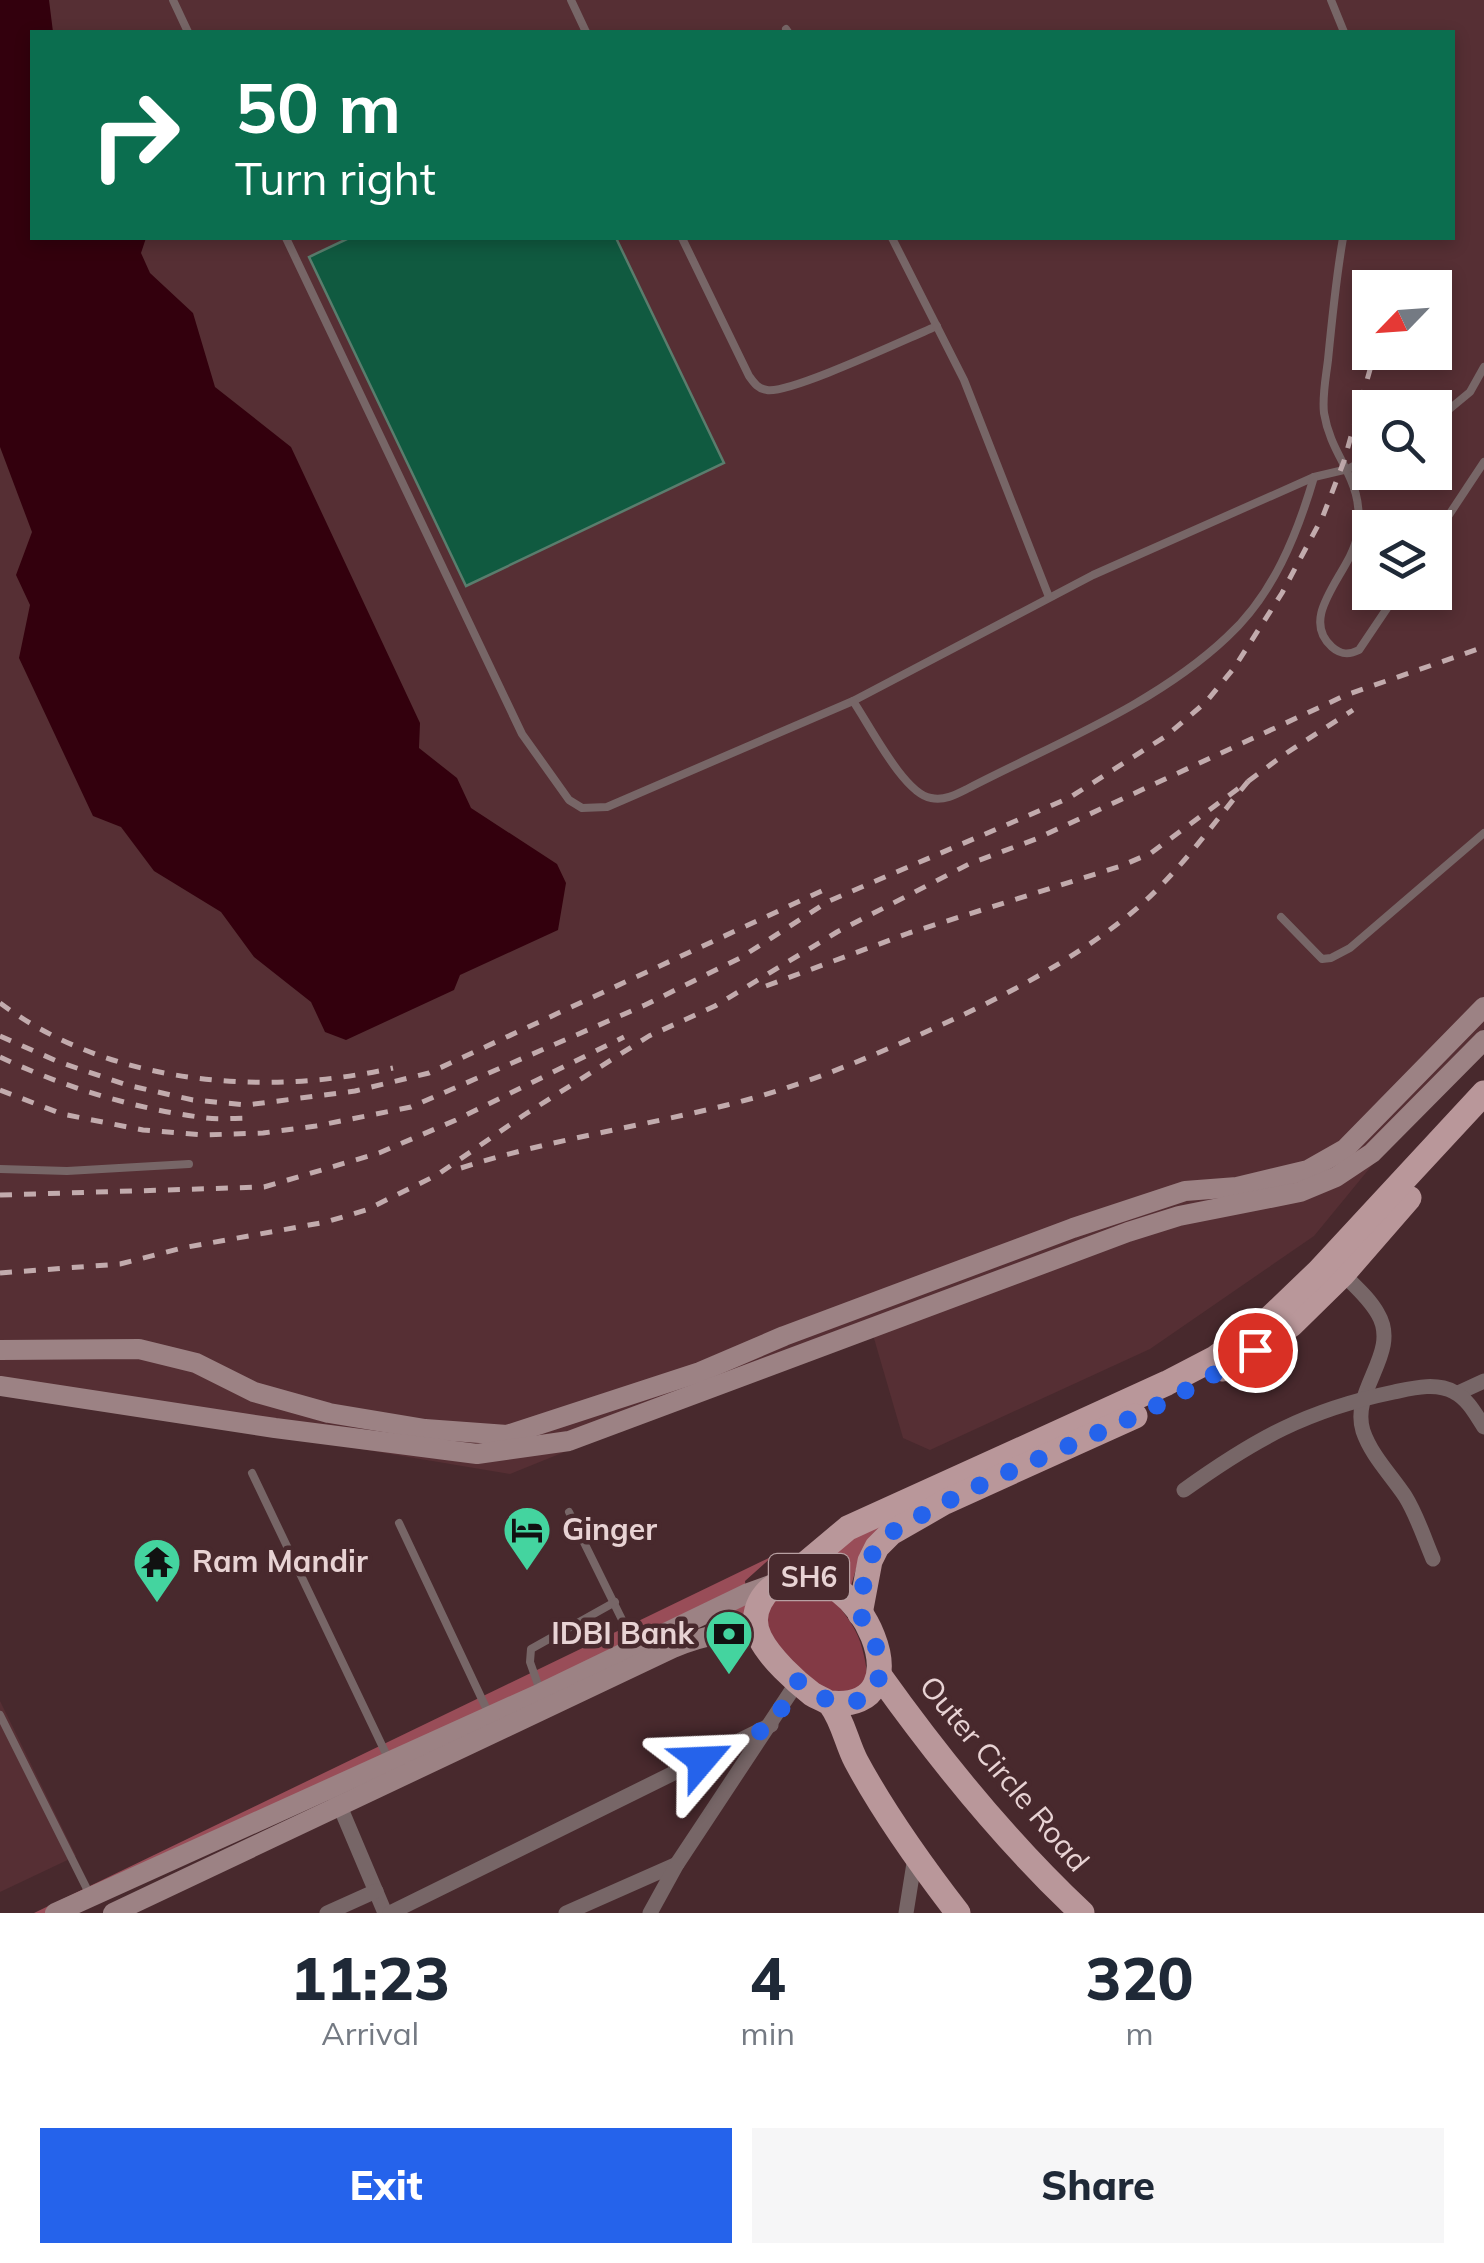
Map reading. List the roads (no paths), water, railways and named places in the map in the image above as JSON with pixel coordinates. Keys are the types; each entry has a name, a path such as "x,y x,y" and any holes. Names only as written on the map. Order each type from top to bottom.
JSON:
{"main road":[{"name":"SH6","path":"830,1703 798,1681 760,1637 756,1620 763,1595 848,1528 1166,1384 1214,1358 1271,1317 1319,1270 1484,1093"},
{"name":"SH6","path":"860,1614 870,1562 876,1547 891,1533 944,1502 1214,1375 1291,1326 1484,1117"},
{"name":"SH6","path":"783,1581 802,1576 826,1582 844,1594 860,1614 878,1649 880,1676"},
{"path":"880,1676 874,1689 863,1696 841,1704 830,1703 856,1760 915,1857 958,1913"},
{"name":"Outer Circle Road","path":"880,1676 984,1809 1082,1913"}],"street":[{"path":"0,1350 140,1350 196,1363 254,1392 330,1413 425,1428 507,1435 700,1372 784,1336 1185,1190 1295,1184 1345,1148 1484,1006"},
{"path":"0,1386 477,1454 569,1441 1128,1232 1295,1184 1336,1177 1372,1153 1484,1040"},
{"path":"1343,1274 1367,1298 1384,1327 1380,1358 1363,1398 1360,1419 1364,1433 1406,1498 1433,1559"},
{"path":"1458,1393 1484,1381"},
{"path":"1184,1490 1274,1431 1363,1398 1444,1388 1458,1393 1484,1427"},
{"path":"558,1420 569,1441"},
{"path":"113,1913 335,1797 639,1655 746,1594 783,1581"},
{"path":"494,1723 541,1693 639,1655 725,1632 760,1637"},
{"path":"650,1913 677,1864 798,1681"},
{"path":"335,1797 388,1913 771,1726"},
{"path":"55,1913 335,1797"},
{"path":"906,1913 915,1857"},
{"path":"566,1913 677,1864"},
{"path":"326,1913 376,1891"}],"lane":[{"path":"173,0 187,30"},
{"path":"571,0 585,30"},
{"path":"1330,0 1343,30"},
{"path":"287,240 522,734 570,800 582,808 607,807 853,701 1049,597 1314,478 1352,467"},
{"path":"683,240 748,376 759,388 782,390 937,326"},
{"path":"893,240 964,380 1049,597"},
{"path":"1343,240 1324,411 1357,488 1357,510"},
{"path":"1452,407 1470,392 1484,367"},
{"path":"1452,510 1484,462"},
{"path":"853,701 912,789 929,798 948,798 969,788 1152,693 1228,637 1278,570 1298,532 1314,478"},
{"path":"1352,556 1325,598 1319,616 1326,643 1338,653 1359,650 1386,610"},
{"path":"1280,917 1322,959 1331,958 1350,948 1484,833"},
{"path":"0,1169 67,1171 189,1164"},
{"path":"252,1473 394,1769"},
{"path":"570,1512 639,1655"},
{"path":"399,1523 494,1723"},
{"path":"541,1693 530,1662 531,1648 615,1602"},
{"path":"0,1715 92,1897"}],"railway":[{"path":"0,1090 62,1114 143,1130 203,1135 316,1126 411,1107 645,1005 740,958 829,901 1069,798 1166,736 1206,702 1234,668 1282,593 1323,516 1344,461 1370,370"},
{"path":"0,1273 120,1264 182,1248 326,1222 366,1210 437,1175 649,1036 715,1006 837,932 969,864 1036,839 1346,695 1484,647"},
{"path":"766,986 909,933 1151,853 1285,754 1353,710"},
{"path":"461,1168 527,1149 752,1099 872,1056 974,1009 1054,967 1129,915 1177,868 1250,779"},
{"path":"0,1036 59,1062 127,1085 193,1100 247,1105 355,1091 429,1073 828,888"},
{"path":"0,1003 43,1031 90,1052 189,1077 292,1082 393,1068"},
{"path":"0,1195 264,1187 379,1153 456,1120 624,1037"},
{"path":"0,1057 123,1102 205,1118 253,1118"}],"place":[{"name":"Ginger","path":"527,1572"},
{"name":"Ram Mandir","path":"157,1604"},
{"name":"IDBI Bank","path":"729,1676"}]}
